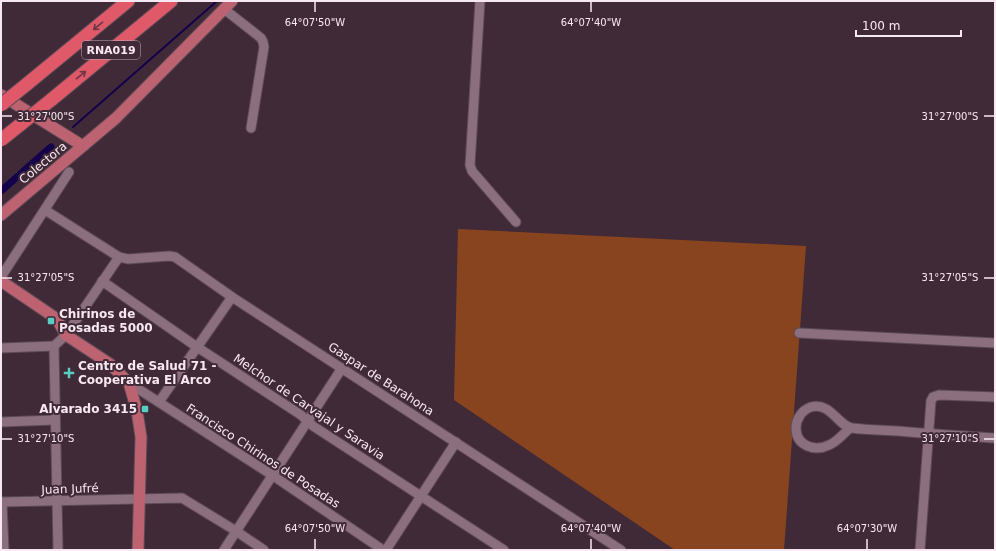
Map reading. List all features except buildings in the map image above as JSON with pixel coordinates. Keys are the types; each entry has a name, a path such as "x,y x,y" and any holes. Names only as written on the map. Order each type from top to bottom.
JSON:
{"highway":[{"name":"RNA019","path":"1,105 128,1"},
{"name":"RNA019","path":"1,140 171,1"}],"main road":[{"path":"83,146 116,118 232,1"},
{"name":"Colectora","path":"1,96 83,146 1,215"},
{"path":"1,281 56,319 66,335 110,364 129,383 137,411 141,437 138,550"}],"street":[{"path":"480,1 470,165 472,170 516,222"},
{"path":"224,9 263,42 264,47 251,128"},
{"path":"1,277 69,172"},
{"path":"1,348 54,346 66,335 119,257 45,210"},
{"name":"Gaspar de Barahona","path":"119,257 175,257 232,297 621,550"},
{"name":"Melchor de Carvajal y Saravia","path":"102,281 197,347 301,415 307,421 504,550"},
{"path":"159,402 232,297"},
{"path":"799,332 995,343"},
{"path":"54,346 58,550"},
{"path":"224,550 342,368"},
{"name":"Francisco Chirinos de Posadas","path":"129,383 385,550"},
{"path":"920,550 931,401 933,397 939,395 995,397"},
{"path":"850,428 830,445 817,449 803,445 798,437 796,428 797,419 801,413 810,408 818,407 827,409 850,428 995,438"},
{"path":"1,422 55,420"},
{"path":"385,550 422,496 456,442"},
{"name":"Juan Jufré","path":"2,502 182,498 264,550"},
{"path":"2,502 4,550"}],"shaded area":[{"path":"458,229 806,246 784,550 675,550 454,400"}],"waterway":[{"path":"73,127 217,1"},
{"path":"1,191 51,147"}],"place":[{"name":"Chirinos de Posadas 5000","path":"51,321"},
{"name":"Centro de Salud 71 - Cooperativa El Arco","path":"69,373"},
{"name":"Alvarado 3415","path":"145,409"}]}
